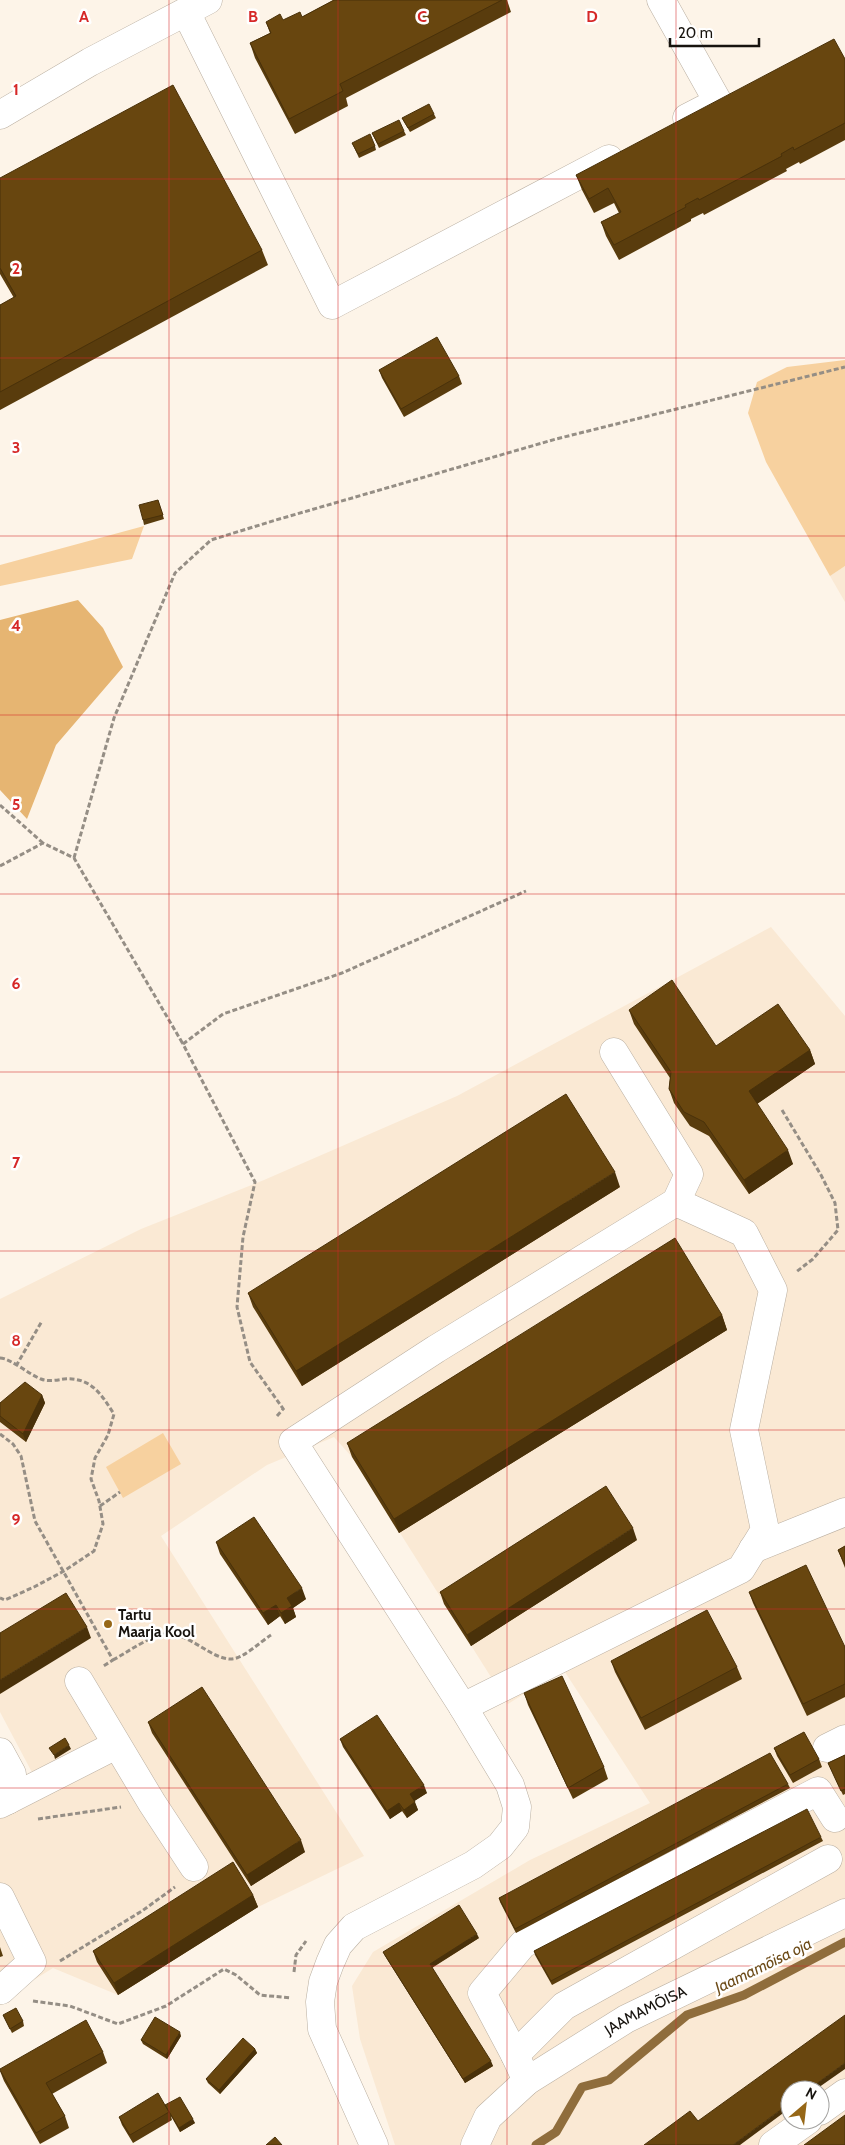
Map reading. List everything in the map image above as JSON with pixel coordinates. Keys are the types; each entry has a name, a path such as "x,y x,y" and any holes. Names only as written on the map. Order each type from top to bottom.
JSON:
{"street":[{"path":"661,0 718,102 665,130"},
{"path":"0,115 90,62 197,6 332,305 630,148"},
{"path":"374,2145 322,2030 320,2002 323,1982 338,1945 354,1927 473,1865 500,1846 515,1827 518,1807 510,1785 463,1707 293,1442 436,1349 676,1202 689,1174 614,1052"},
{"path":"463,1707 741,1570 765,1530 744,1430 773,1290 744,1233 676,1202"},
{"path":"753,1549 845,1512"},
{"path":"79,1681 116,1745 194,1867"},
{"path":"4,1802 116,1745"},
{"path":"0,1752 12,1774 4,1802"},
{"path":"527,2082 482,1993 523,1944 818,1792 842,1823"},
{"path":"515,2055 564,2006 828,1859"},
{"path":"0,1897 32,1962 1,1990"},
{"name":"JAAMAMÕISA","path":"475,2145 488,2117 527,2082 626,2019 845,1913"},
{"path":"830,2104 845,2093"},
{"path":"773,2145 794,2130"}],"path":[{"path":"74,858 114,718 175,573 211,540 556,440 845,367"},
{"path":"0,805 43,843 74,858 184,1044 255,1182 243,1237 237,1308 250,1362 284,1408 293,1442"},
{"path":"0,866 43,843"},
{"path":"184,1044 223,1014 342,973 526,891"},
{"path":"773,1290 813,1259 838,1230 835,1203 821,1175 782,1110"},
{"path":"16,1366 42,1321"},
{"path":"0,1358 5,1358 44,1381 77,1378 100,1392 114,1414 108,1435 95,1458 91,1478 104,1524 94,1551 64,1571 5,1600 0,1598"},
{"path":"274,1420 284,1408"},
{"path":"0,1434 13,1444 21,1456 35,1520 44,1540 64,1571 113,1660"},
{"path":"100,1506 120,1492"},
{"path":"79,1681 161,1634 174,1634 222,1657 233,1659 271,1635"},
{"path":"29,1820 152,1803"},
{"path":"32,1962 56,1964 142,1910 185,1880 194,1867"},
{"path":"292,1980 296,1955 307,1940"},
{"path":"28,2000 70,2006 118,2024 166,2006 224,1969 236,1975 260,1995 292,1999"},
{"path":"292,1989 292,2005"}],"shaded area":[{"path":"845,360 845,566 830,576 766,462 748,413 757,382 787,367"},
{"path":"144,526 132,559 0,586 0,565"},
{"path":"845,566 845,602 830,576"},
{"path":"78,600 103,628 123,667 56,745 27,819 0,790 0,620"},
{"path":"771,927 845,1016 845,2145 395,2145 360,2039 352,1986 373,1952 530,1860 650,1803 563,1669 508,1704 352,1457 334,1437 267,1465 161,1536 364,1856 258,1907 118,1995 53,1968 0,2001 0,1818 44,1795 0,1712 0,1299 141,1229 264,1180 457,1096"},
{"path":"163,1433 181,1464 123,1498 106,1467"}],"building":[{"path":"334,0 502,0 340,84 343,91 289,119 250,43 271,33 266,22 280,14 283,20 300,12 302,17"},
{"path":"834,39 845,59 845,123 794,150 793,147 781,154 782,156 699,200 698,198 685,205 686,207 614,245 601,222 621,212 608,188 589,199 576,175"},
{"path":"173,85 262,250 0,392 0,305 16,296 0,268 0,178"},
{"path":"429,104 434,114 408,128 402,118"},
{"path":"399,120 404,131 378,144 372,133"},
{"path":"370,134 375,146 358,154 352,143"},
{"path":"437,337 459,376 401,409 379,370"},
{"path":"158,500 163,515 143,520 139,505"},
{"path":"672,980 716,1046 778,1004 810,1050 749,1091 788,1150 744,1180 704,1122 684,1112 669,1089 671,1072 629,1010"},
{"path":"566,1094 615,1172 296,1371 248,1293"},
{"path":"675,1238 722,1315 394,1519 347,1443"},
{"path":"25,1382 42,1395 23,1434 0,1416 0,1403"},
{"path":"606,1486 633,1528 467,1635 440,1592"},
{"path":"254,1517 302,1588 287,1598 292,1606 281,1613 276,1605 263,1613 216,1542"},
{"path":"845,1546 845,1565 838,1550"},
{"path":"806,1565 845,1647 845,1684 803,1704 749,1592"},
{"path":"66,1593 87,1627 0,1680 0,1633"},
{"path":"707,1610 737,1667 641,1718 611,1661"},
{"path":"562,1676 604,1767 568,1788 524,1693"},
{"path":"202,1687 301,1840 247,1875 148,1722"},
{"path":"377,1715 424,1785 410,1794 415,1802 404,1810 399,1803 387,1811 340,1739"},
{"path":"804,1732 819,1759 790,1775 774,1748"},
{"path":"65,1738 69,1745 54,1755 49,1748"},
{"path":"770,1753 788,1784 515,1929 499,1898"},
{"path":"845,1755 845,1789 841,1791 828,1763"},
{"path":"807,1809 821,1837 551,1981 534,1951"},
{"path":"233,1862 253,1895 114,1983 93,1951"},
{"path":"459,1905 477,1934 430,1964 491,2061 463,2079 383,1952"},
{"path":"16,2008 23,2021 10,2029 3,2015"},
{"path":"845,2015 845,2063 822,2080 780,2080 780,2110 733,2145 644,2145 690,2111 698,2121"},
{"path":"155,2017 180,2032 166,2055 141,2040"},
{"path":"86,2020 103,2052 46,2083 65,2116 36,2133 0,2069"},
{"path":"243,2038 255,2049 219,2090 206,2079"},
{"path":"158,2093 169,2112 130,2135 119,2117"},
{"path":"180,2097 193,2119 179,2128 165,2105"},
{"path":"845,2115 845,2145 804,2145 824,2130 830,2130 830,2126"},
{"path":"275,2137 282,2145 266,2145"}],"waterway":[{"name":"Jaamamõisa oja","path":"536,2145 556,2132 582,2087 609,2080 687,2015 744,1995 845,1942"}],"place":[{"name":"Tartu Maarja Kool","path":"108,1624"}]}
